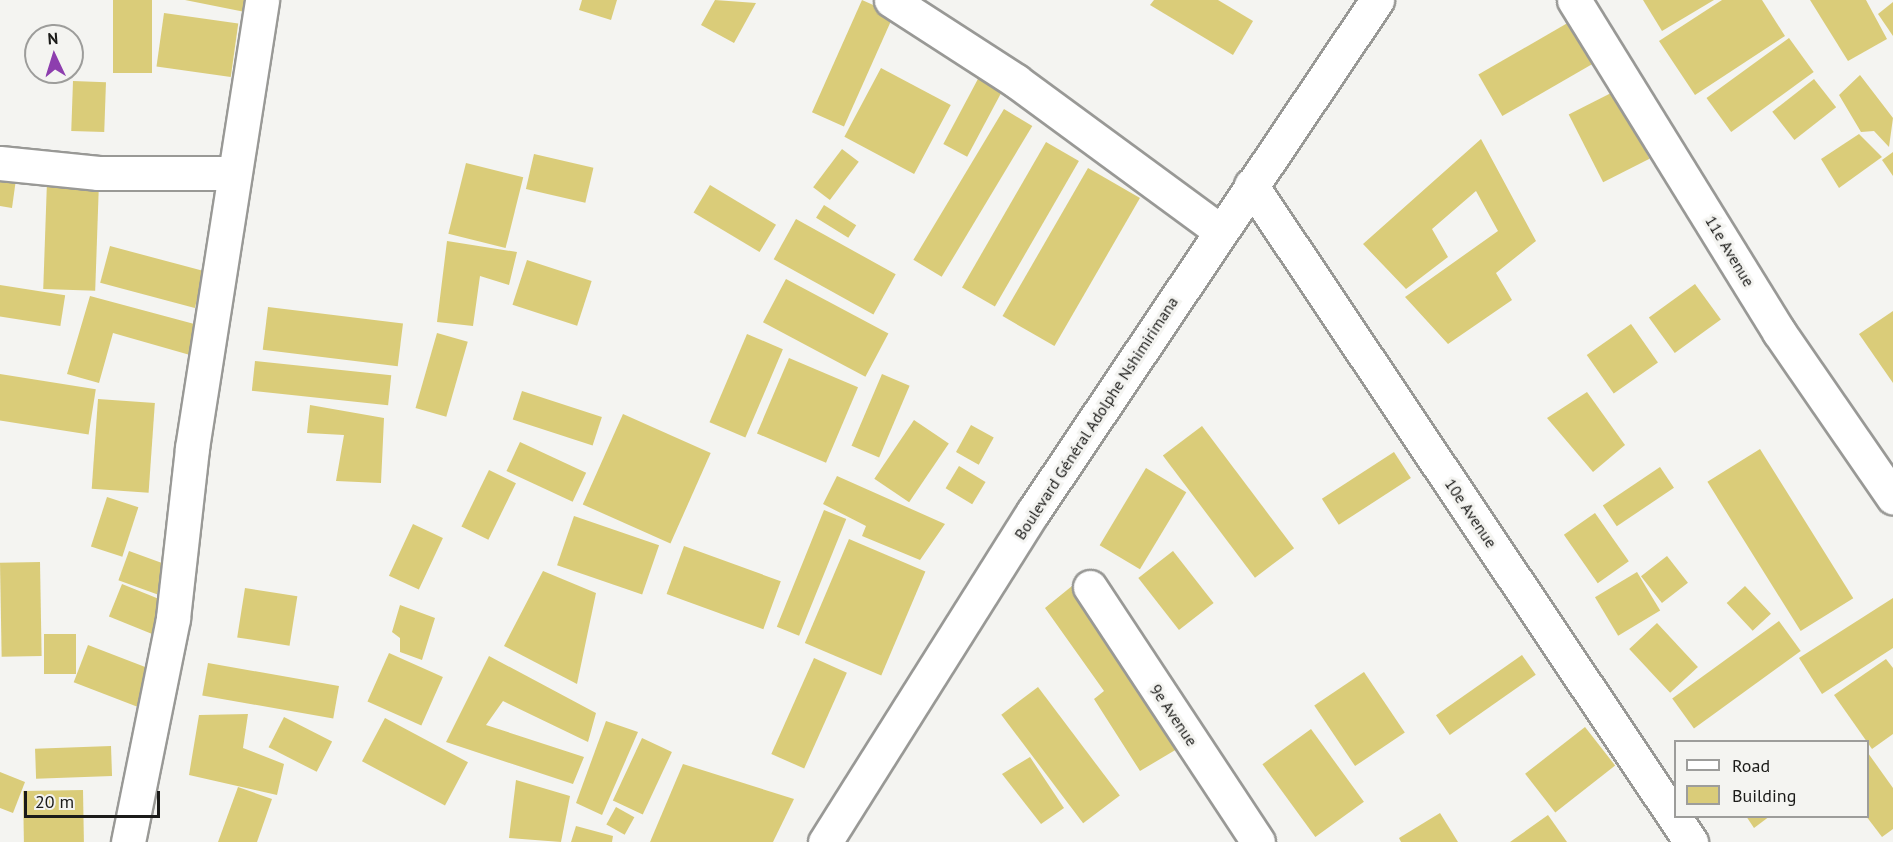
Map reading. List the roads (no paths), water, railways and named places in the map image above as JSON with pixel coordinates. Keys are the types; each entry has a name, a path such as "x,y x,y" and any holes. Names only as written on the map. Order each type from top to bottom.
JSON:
{"street":[{"path":"128,842 173,618 233,173 262,0"},
{"path":"891,0 1016,81 1220,231"},
{"name":"Boulevard Général Adolphe Nshimirimana","path":"825,842 1033,512 1251,184 1377,0"},
{"name":"11e Avenue","path":"1574,0 1779,332 1893,497"},
{"path":"0,163 98,173 233,173"},
{"name":"10e Avenue","path":"1251,184 1674,817"},
{"name":"9e Avenue","path":"1090,587 1258,842"},
{"name":"10e Avenue","path":"1675,818 1691,842"}]}
